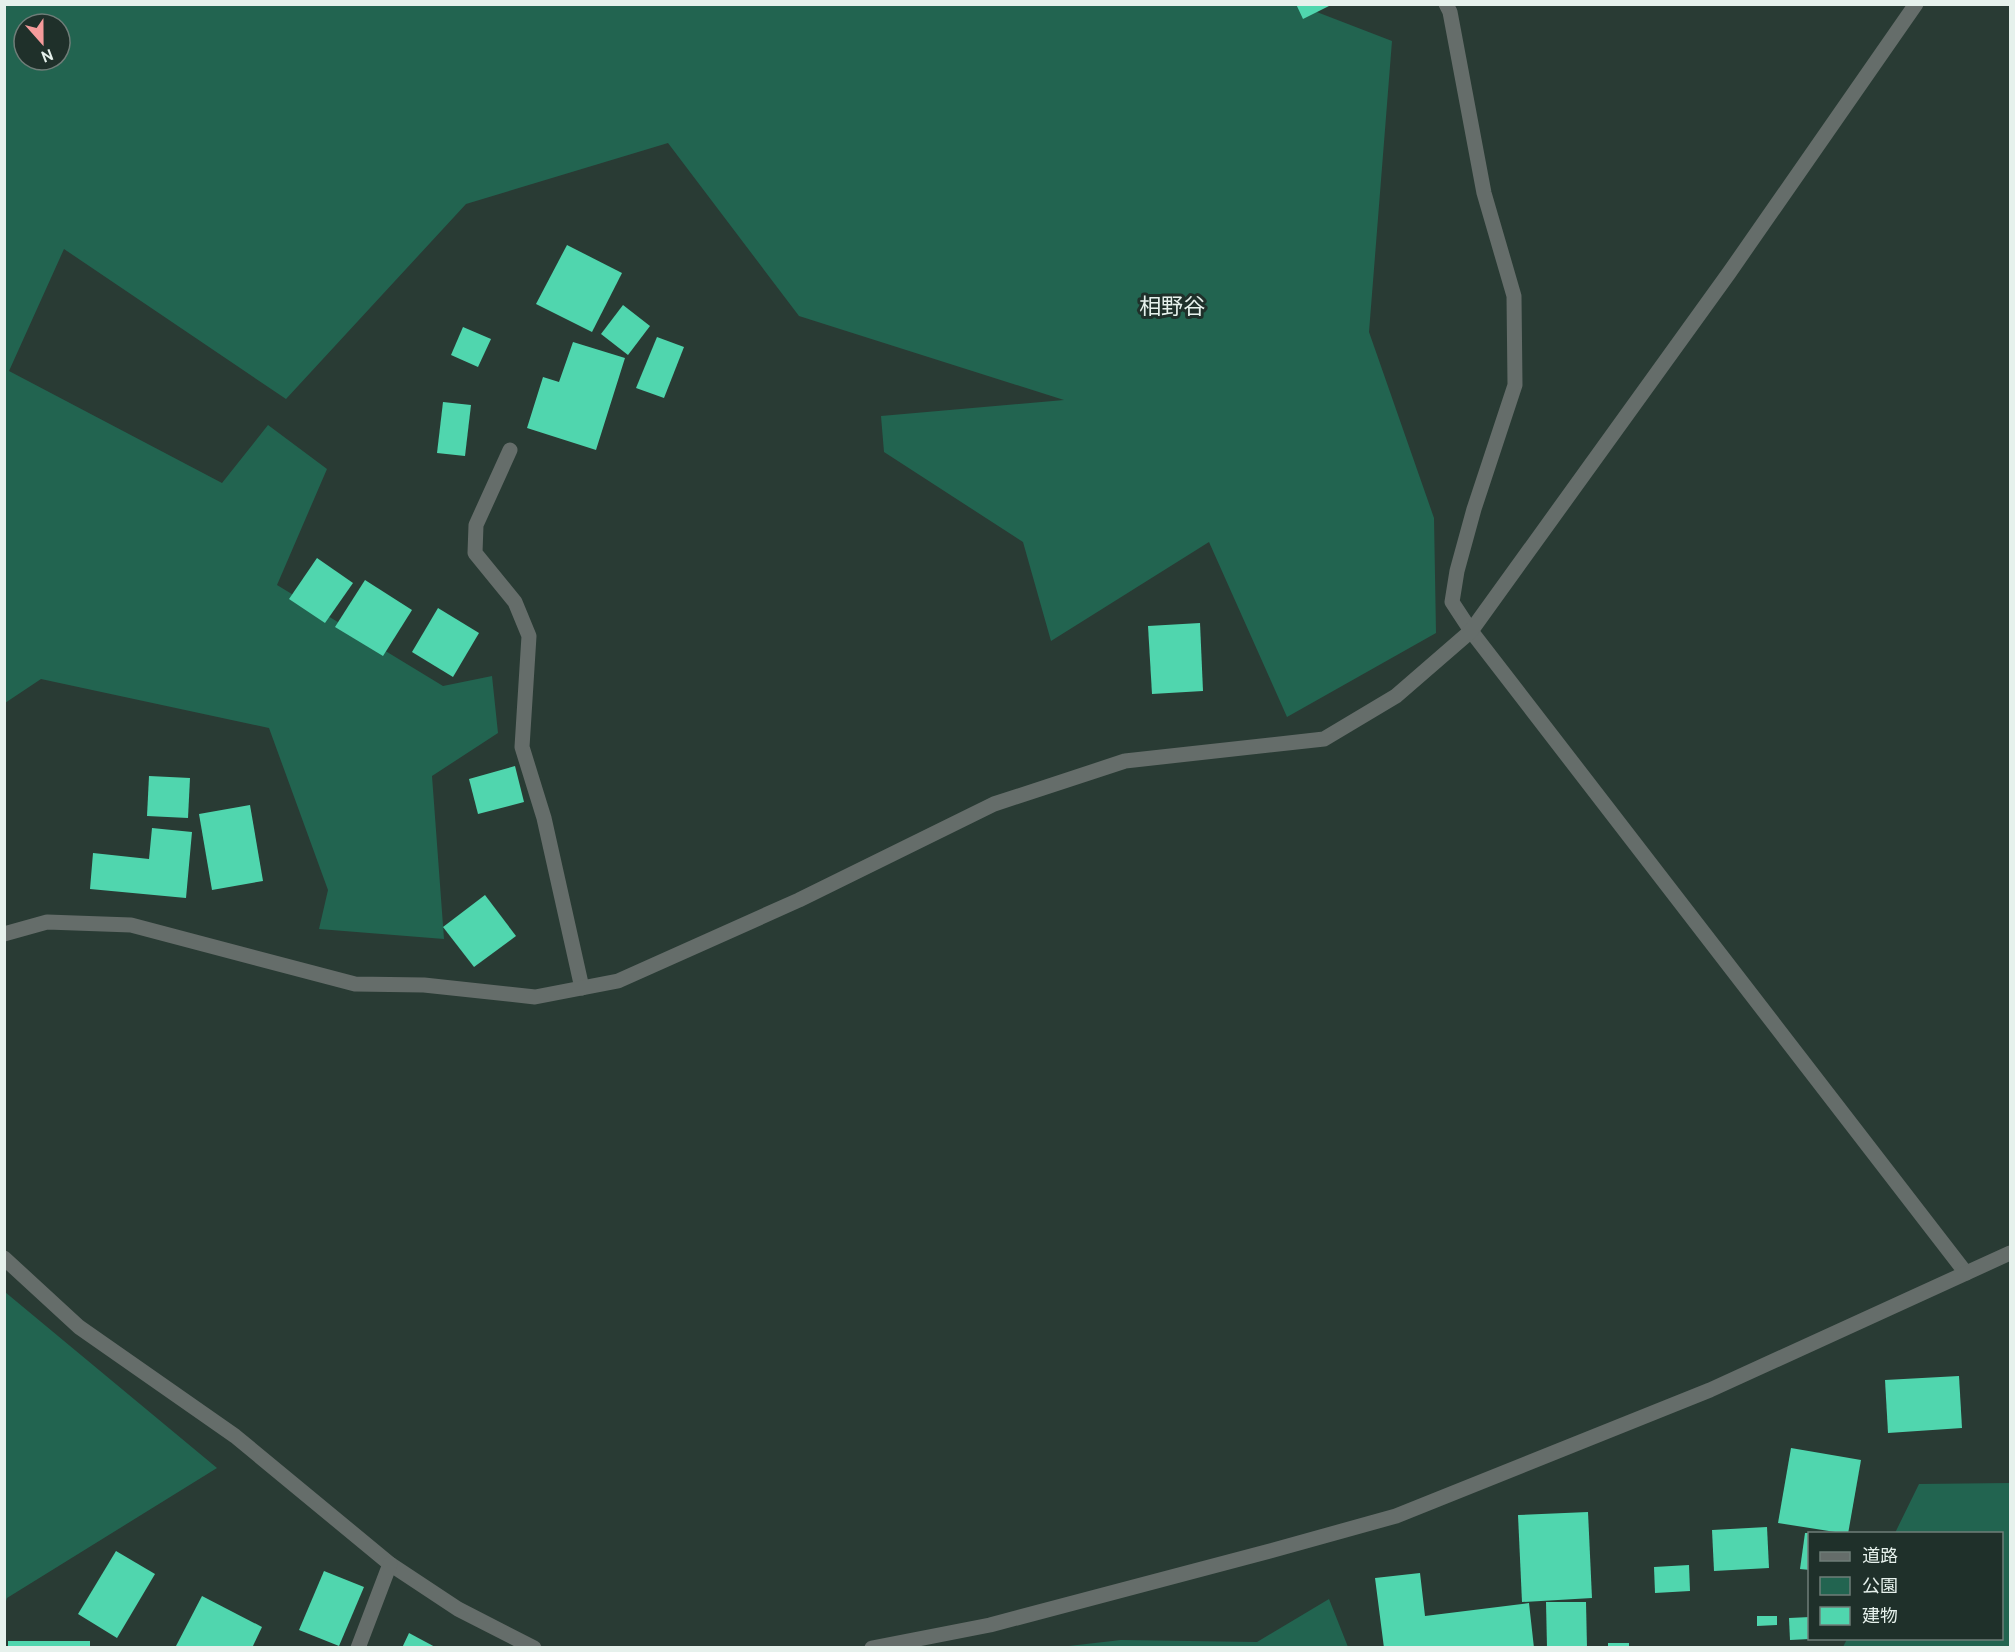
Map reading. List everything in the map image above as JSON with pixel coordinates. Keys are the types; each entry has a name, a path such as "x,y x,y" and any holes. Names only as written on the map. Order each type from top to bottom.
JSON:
{"street":[{"path":"1446,4 1450,12 1484,193 1514,296 1515,385 1474,509 1457,571 1452,602 1471,631 1966,1273"},
{"path":"4,934 47,922 131,926 355,984 424,985 535,997 618,981 799,900 994,804 1125,760 1324,739 1396,696 1471,631 1729,273 1916,4"},
{"path":"510,450 476,525 475,553 515,602 529,636 522,747 544,818 582,988"},
{"path":"872,1647 990,1624 1270,1551 1396,1515 1710,1390 2010,1253"},
{"path":"4,1258 79,1327 235,1436 390,1564 458,1609 534,1647"},
{"path":"358,1647 390,1564"}],"green space":[{"path":"1296,4 1392,41 1369,332 1434,518 1436,633 1287,717 1209,542 1051,641 1023,542 884,452 881,416 1064,400 799,316 668,143 466,204 286,399 64,249 9,371 222,483 268,425 327,469 277,585 443,686 492,676 498,733 432,776 444,939 319,929 328,890 269,728 41,679 5,703 5,5"},
{"path":"5,1292 217,1468 7,1598 5,1604"},
{"path":"2010,1483 2010,1647 1843,1647 1846,1640 2003,1640 2003,1532 1895,1532 1919,1484"},
{"path":"1329,1599 1348,1647 1060,1647 1121,1640 1257,1642"}],"building":[{"path":"1296,4 1333,4 1303,19"},
{"path":"567,245 622,273 592,332 536,304"},
{"path":"623,305 650,326 628,355 601,334"},
{"path":"463,327 491,339 478,367 451,355"},
{"path":"657,337 684,347 664,398 636,388"},
{"path":"573,342 625,358 596,450 527,428 543,377 559,382"},
{"path":"443,402 471,405 465,456 437,453"},
{"path":"317,558 353,583 325,623 289,599"},
{"path":"365,580 412,610 383,656 335,627"},
{"path":"438,608 479,633 453,677 412,652"},
{"path":"1200,623 1203,691 1152,694 1148,626"},
{"path":"515,766 524,802 478,814 469,779"},
{"path":"149,776 190,778 188,818 147,816"},
{"path":"250,805 263,881 212,890 199,814"},
{"path":"152,828 192,832 186,898 90,889 93,853 149,859"},
{"path":"485,895 516,936 474,967 443,927"},
{"path":"1959,1376 1962,1428 1888,1433 1885,1380"},
{"path":"1791,1448 1861,1460 1848,1532 1778,1523"},
{"path":"1588,1512 1592,1598 1522,1602 1518,1515"},
{"path":"1767,1527 1769,1568 1714,1571 1712,1530"},
{"path":"1805,1533 1808,1533 1808,1570 1800,1569"},
{"path":"116,1551 155,1574 117,1638 78,1614"},
{"path":"1689,1565 1690,1591 1655,1593 1654,1567"},
{"path":"324,1571 364,1587 339,1646 299,1630"},
{"path":"1420,1573 1425,1616 1529,1603 1534,1648 1384,1648 1375,1578"},
{"path":"202,1596 262,1627 252,1648 179,1648 176,1646"},
{"path":"1546,1602 1586,1602 1587,1648 1547,1648"},
{"path":"1757,1616 1777,1616 1777,1625 1757,1626"},
{"path":"1808,1617 1808,1639 1790,1640 1789,1618"},
{"path":"409,1633 437,1648 402,1648"},
{"path":"8,1641 90,1641 90,1648 8,1648"},
{"path":"1608,1643 1629,1643 1629,1648 1608,1648"}],"district":[{"name":"相野谷","path":"1172,306"}]}
